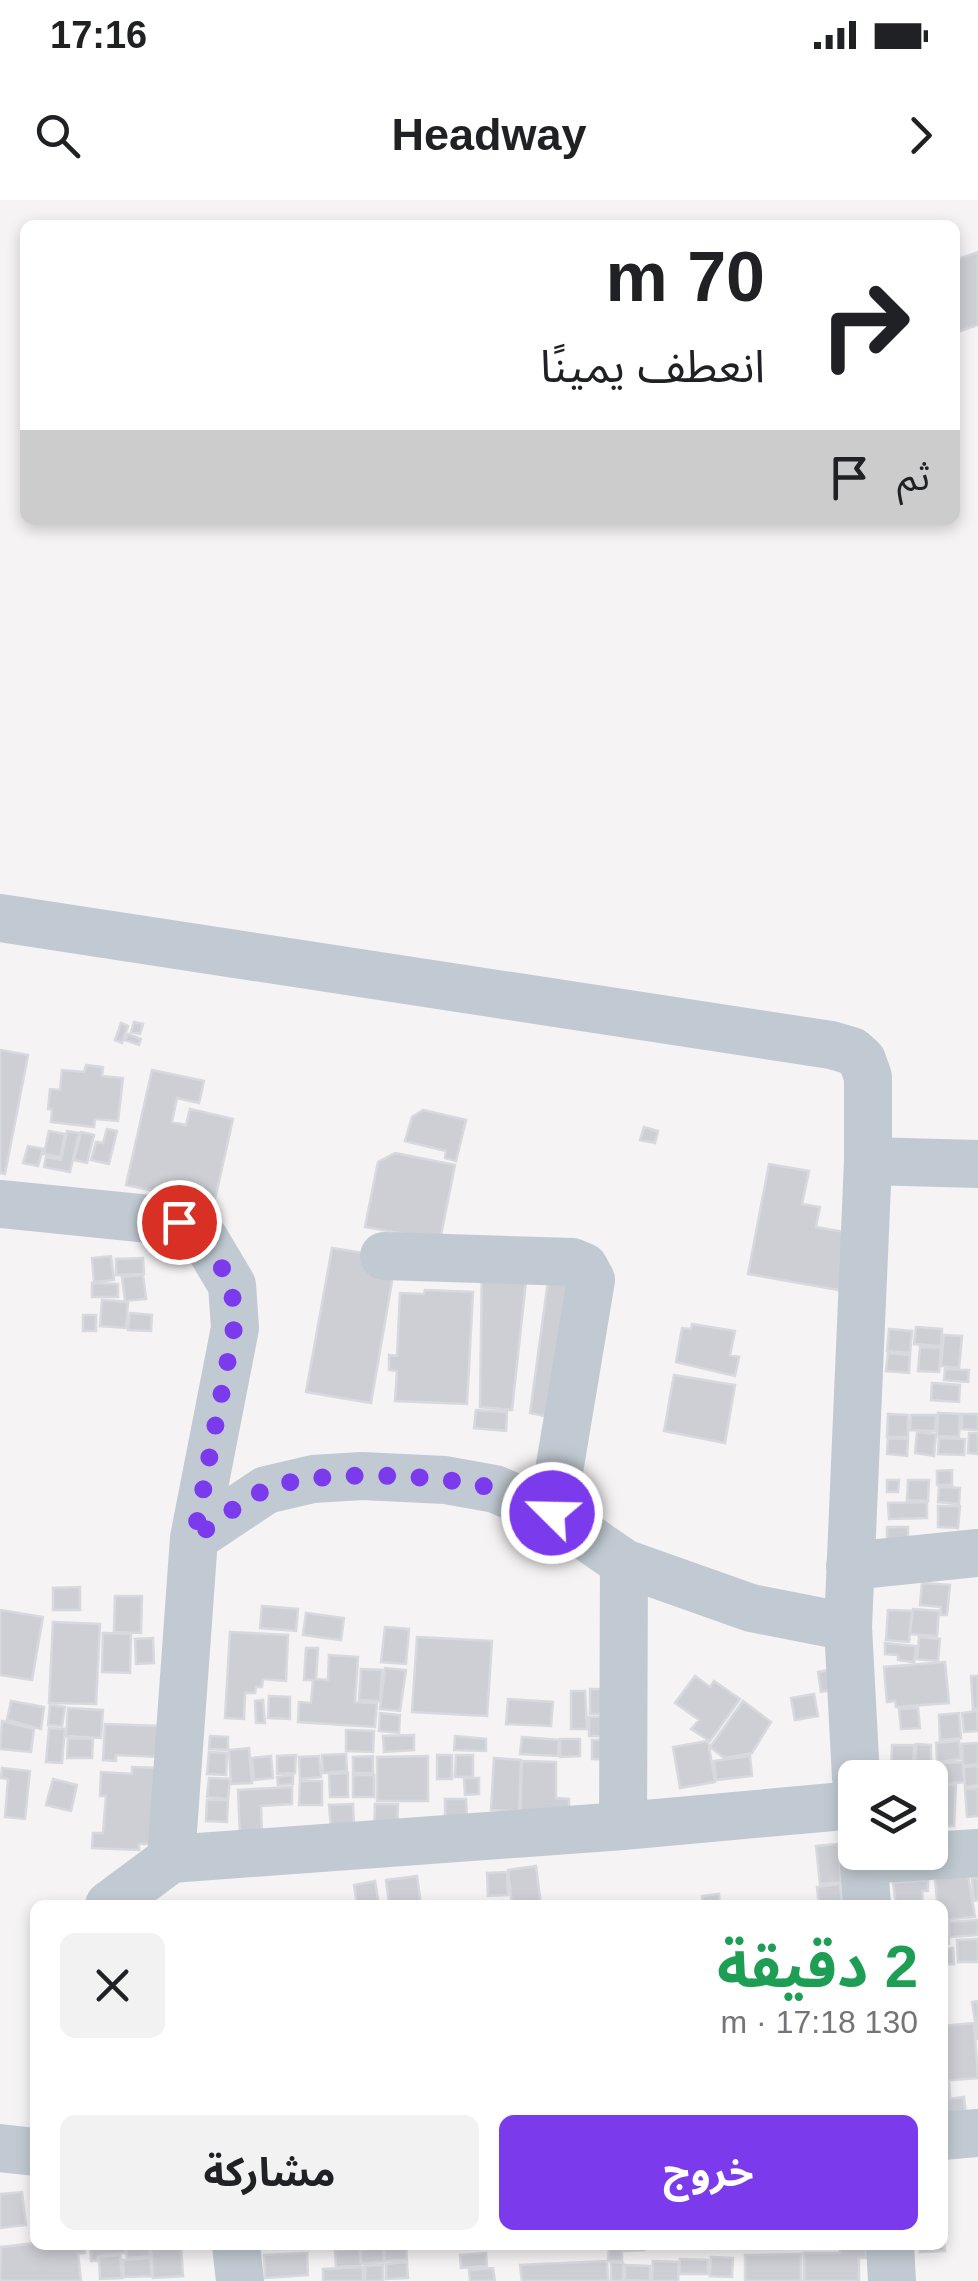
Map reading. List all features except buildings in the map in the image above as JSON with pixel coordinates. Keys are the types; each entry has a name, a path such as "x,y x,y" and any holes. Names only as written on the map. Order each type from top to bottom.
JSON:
{"street":[{"path":"0,918 852,1050 862,1060 868,1077 868,1161 848,1627 855,1760"},
{"path":"868,1161 978,1164"},
{"path":"0,1204 179,1222 204,1238 232,1285 234,1328 194,1538 170,1859"},
{"path":"384,1256 572,1262 584,1267 591,1280 552,1513"},
{"path":"194,1538 266,1490 313,1479 362,1476 445,1480 495,1489 552,1513 624,1562 751,1608 848,1627"},
{"path":"850,1566 978,1553"},
{"path":"624,1562 624,1826"},
{"path":"116,1900 170,1859 838,1807"},
{"path":"864,1873 978,1853"},
{"path":"948,2136 978,2134"},
{"path":"0,2148 30,2151"},
{"path":"237,2250 240,2281"},
{"path":"890,2250 892,2281"}],"route":[{"path":"179,1222 204,1238 232,1285 234,1328 194,1538 266,1490 313,1479 362,1476 445,1480 495,1489 552,1513"}]}
